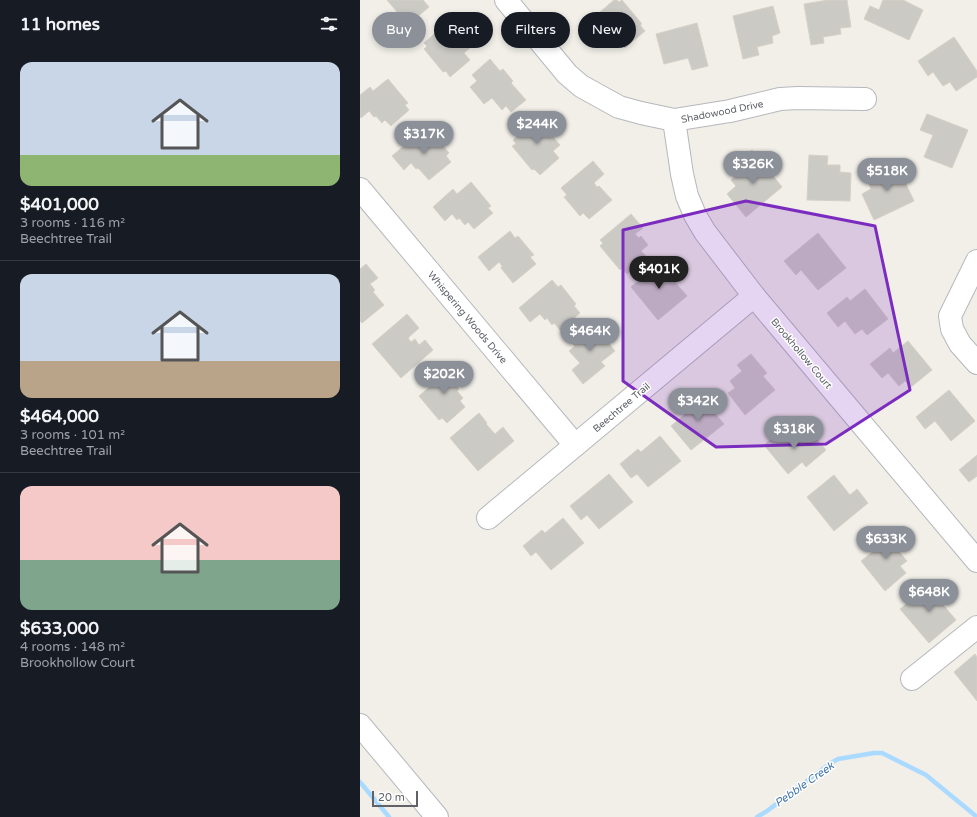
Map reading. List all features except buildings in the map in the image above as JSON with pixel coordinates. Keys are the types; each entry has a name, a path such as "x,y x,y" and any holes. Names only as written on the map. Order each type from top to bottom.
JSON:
{"street":[{"name":"Shadowood Drive","path":"506,0 553,59 581,86 619,107 641,114 674,120 798,98 865,99"},
{"name":"Brookhollow Court","path":"674,120 682,174 687,196 695,215 706,232 754,296 977,561"},
{"name":"Whispering Woods Drive","path":"360,189 575,445"},
{"path":"977,261 950,316 952,329 960,344 977,363"},
{"name":"Beechtree Trail","path":"488,518 754,296"},
{"path":"912,679 977,627"},
{"path":"360,725 437,817"}],"highlighted area":[{"path":"746,201 875,226 910,390 826,444 716,447 623,381 623,230"}],"waterway":[{"name":"Pebble Creek","path":"757,817 838,759 874,753 882,753 926,775 977,817"},
{"path":"360,782 389,817"}]}
